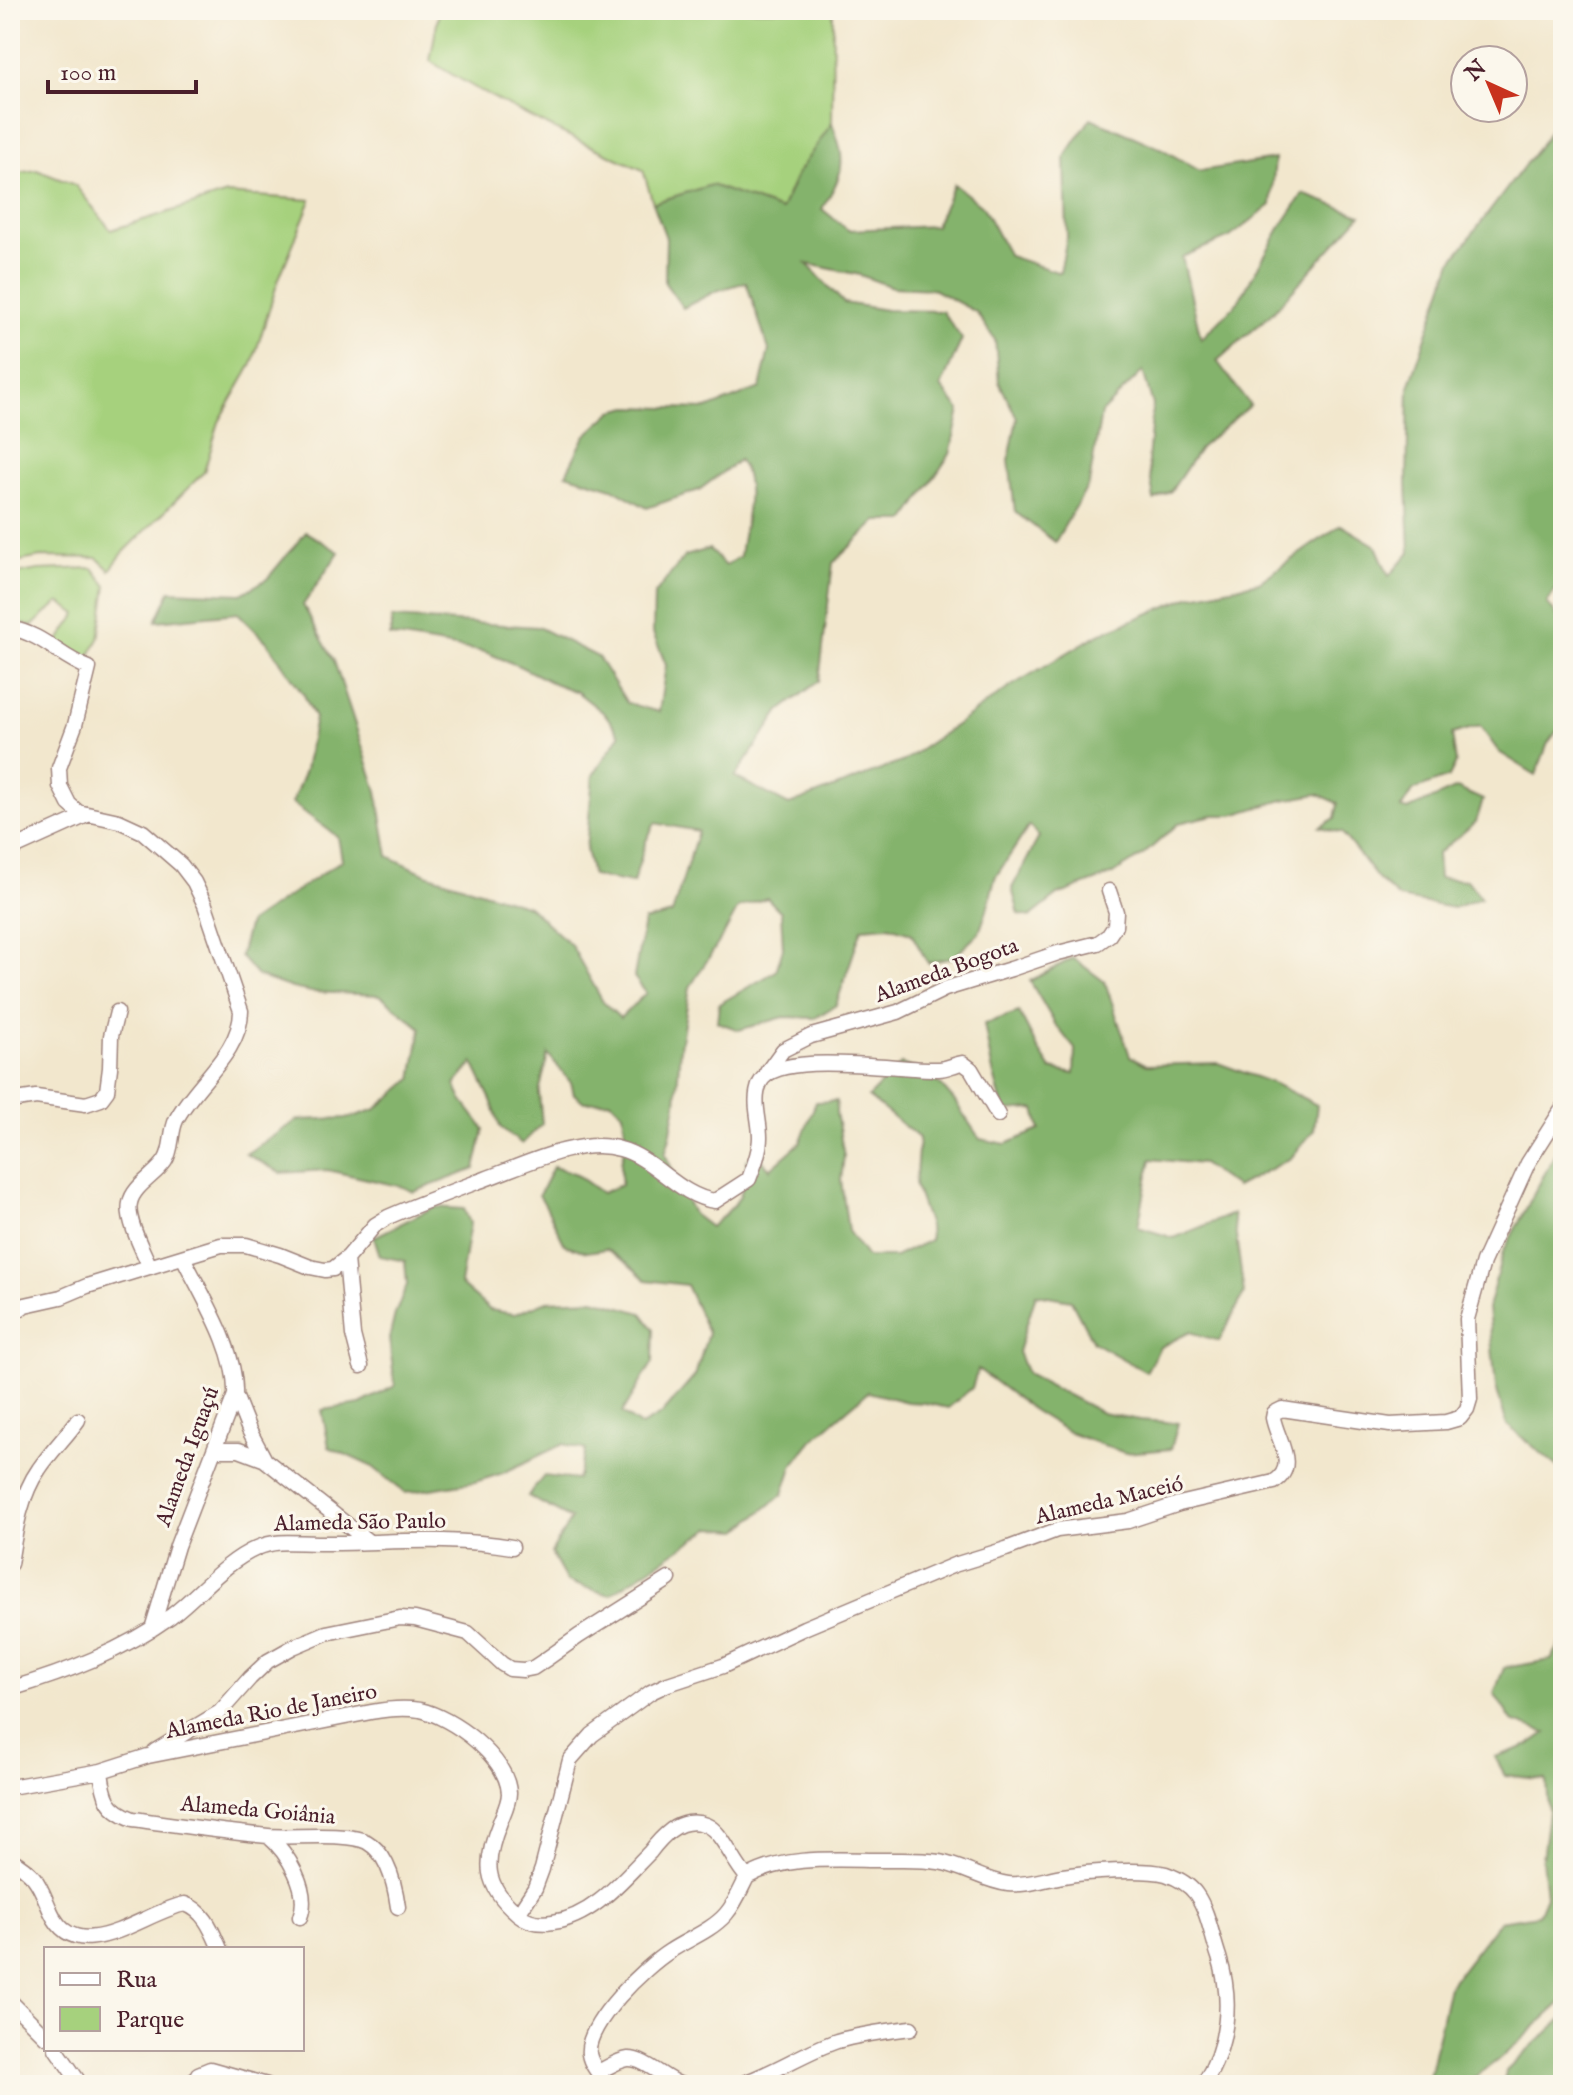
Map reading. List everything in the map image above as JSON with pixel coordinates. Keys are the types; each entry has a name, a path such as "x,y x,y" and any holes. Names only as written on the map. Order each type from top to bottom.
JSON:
{"street":[{"path":"10,628 41,638 89,668 75,725 59,768 60,786 69,804 78,812 119,821 143,832 181,865 194,882 209,917 241,1011 234,1040 175,1122 169,1154 130,1200 130,1218 150,1267"},
{"path":"14,848 87,815"},
{"name":"Alameda Bogota","path":"764,1076 783,1050 811,1036 898,1012 945,989 1042,957 1098,943 1115,926 1116,912 1109,891"},
{"path":"10,1101 36,1097 86,1104 101,1099 107,1091 111,1036 117,1012"},
{"path":"10,1316 25,1305 61,1297 221,1245 261,1249 316,1269 333,1269 346,1259 368,1232 388,1217 545,1157 590,1147 622,1149 696,1195 715,1201 737,1189 750,1176 760,1140 757,1096 764,1076 779,1067 827,1063 940,1069 963,1063 971,1069 998,1115"},
{"name":"Alameda Maceió","path":"518,1914 535,1888 542,1869 570,1760 592,1735 661,1687 723,1666 927,1575 1057,1530 1128,1521 1179,1504 1274,1482 1284,1473 1287,1463 1273,1418 1277,1410 1290,1409 1390,1425 1446,1422 1460,1418 1470,1399 1467,1319 1483,1262 1528,1163 1563,1108"},
{"name":"Alameda Iguaçú","path":"152,1629 177,1546 235,1395 233,1364 183,1257"},
{"path":"346,1259 353,1335 361,1366"},
{"path":"235,1395 265,1460"},
{"path":"10,1564 18,1522 31,1482 78,1420"},
{"path":"214,1450 239,1450 265,1460 369,1542"},
{"name":"Alameda São Paulo","path":"10,1689 67,1671 115,1650 181,1608 237,1559 273,1542 319,1544 446,1540 512,1547"},
{"path":"148,1756 220,1712 268,1661 326,1633 400,1618 415,1619 468,1633 502,1664 510,1669 523,1670 533,1668 669,1579"},
{"name":"Alameda Rio de Janeiro","path":"10,1787 101,1771 148,1756 387,1709 402,1708 437,1715 449,1720 475,1741 502,1772 509,1794 489,1853 489,1873 506,1902 518,1914"},
{"name":"Alameda Goiânia","path":"101,1771 106,1797 111,1806 123,1815 268,1836 346,1838 368,1843 381,1856 391,1875 398,1907"},
{"path":"518,1914 530,1921 547,1923 586,1910 616,1886 672,1829 687,1823 701,1823 715,1831 747,1877"},
{"path":"268,1836 284,1853 299,1884 303,1903 300,1917"},
{"path":"10,1859 38,1881 53,1918 70,1936 85,1938 109,1933 185,1904 199,1911 219,1947"},
{"path":"608,2085 589,2056 592,2034 599,2022 646,1969 727,1914 747,1877 757,1871 792,1862 856,1860 940,1862 1011,1885 1076,1874 1127,1872 1162,1873 1185,1883 1198,1896 1227,1987 1223,2038 1217,2060 1203,2085"},
{"path":"10,2001 44,2035"},
{"path":"738,2085 773,2072 833,2042 911,2028"},
{"path":"57,2051 81,2085"},
{"path":"598,2072 632,2059 682,2085"},
{"path":"194,2085 198,2074 205,2070 222,2079 267,2085"}],"green space":[{"path":"435,10 833,10 832,123 797,174 781,210 711,185 653,203 643,170 508,106 430,61 439,12"},
{"path":"1563,105 1563,579 1547,603 1563,623 1563,723 1548,743 1536,775 1499,752 1480,726 1452,734 1456,763 1449,777 1414,790 1401,808 1408,810 1457,788 1483,800 1476,822 1437,854 1439,878 1467,880 1481,898 1453,908 1399,898 1378,879 1342,833 1320,827 1335,818 1338,803 1318,794 1283,800 1233,815 1213,815 1179,823 1142,856 1111,875 1058,895 1030,917 1019,914 1012,888 1039,837 1029,826 995,878 979,933 954,957 928,963 911,933 889,926 862,928 836,1005 815,1018 784,1017 739,1030 717,1022 719,1004 776,971 783,948 781,912 767,898 738,908 690,987 680,1047 676,1104 665,1154 693,1214 710,1227 728,1212 742,1192 747,1160 756,1153 770,1169 800,1143 816,1102 837,1101 844,1156 841,1180 848,1231 867,1257 895,1257 930,1240 929,1226 915,1186 919,1138 868,1097 901,1064 932,1075 954,1100 980,1139 1006,1144 1040,1130 1035,1109 1004,1111 984,1024 1019,1012 1051,1069 1074,1074 1075,1049 1055,1024 1030,981 1073,958 1105,982 1130,1056 1147,1065 1218,1063 1275,1084 1317,1105 1314,1130 1291,1158 1236,1187 1202,1164 1151,1159 1138,1227 1174,1238 1233,1214 1244,1294 1219,1341 1190,1332 1160,1347 1146,1372 1093,1342 1071,1300 1036,1294 1018,1352 1027,1374 1102,1413 1178,1423 1171,1449 1125,1453 1070,1433 1034,1411 978,1369 972,1388 948,1408 868,1392 812,1440 793,1464 783,1494 739,1530 711,1528 610,1595 567,1582 551,1553 571,1519 528,1496 544,1476 577,1480 586,1450 563,1444 503,1473 475,1482 405,1493 373,1467 329,1447 322,1410 360,1404 395,1386 389,1339 407,1285 405,1261 380,1256 374,1237 434,1207 464,1209 470,1223 460,1284 490,1310 515,1314 547,1301 594,1299 642,1313 654,1329 653,1362 622,1413 641,1426 662,1414 695,1376 708,1333 686,1285 646,1280 606,1249 587,1252 565,1245 539,1195 553,1167 574,1173 602,1193 621,1185 621,1162 626,1142 623,1113 611,1101 584,1102 574,1094 571,1083 548,1054 539,1093 542,1124 522,1144 500,1127 473,1063 455,1085 462,1100 484,1129 475,1169 414,1192 327,1170 281,1173 246,1154 298,1120 350,1118 376,1109 412,1079 421,1028 380,995 311,992 292,988 257,976 240,956 249,923 342,860 338,837 292,803 305,770 315,718 304,695 267,642 238,613 156,621 170,591 241,594 267,579 306,532 339,552 303,605 334,661 377,791 388,856 426,874 528,906 571,945 603,1002 620,1018 646,993 634,977 644,921 672,914 698,831 655,823 633,883 592,876 586,849 593,775 620,735 605,714 577,692 485,652 390,636 392,618 538,627 598,657 627,703 659,712 666,665 653,633 654,595 685,556 709,549 725,566 740,556 748,506 745,471 739,460 699,490 647,508 612,488 566,474 585,436 613,411 629,407 707,409 760,388 769,350 746,282 716,291 683,308 665,283 666,238 653,203 711,185 781,210 797,174 832,123 840,149 841,168 822,209 848,230 935,226 954,184 983,207 1009,256 1060,273 1067,237 1065,157 1091,118 1162,149 1200,171 1275,159 1271,205 1230,237 1182,257 1201,339 1238,302 1303,194 1361,215 1270,315 1217,361 1250,405 1200,448 1171,491 1154,500 1148,461 1153,405 1143,371 1101,413 1089,484 1055,542 1015,512 1009,460 1017,418 999,382 995,340 976,312 933,289 892,287 860,275 807,264 844,303 886,310 942,311 962,339 941,387 960,410 950,454 905,521 877,521 833,563 819,681 780,711 735,777 789,805 904,761 1013,685 1099,634 1189,597 1259,582 1341,525 1376,546 1389,576 1410,552 1407,484 1409,387 1452,261 1543,141"},
{"path":"37,170 75,185 111,230 227,194 311,200 278,281 252,364 219,422 204,472 110,570 97,558 41,557 10,563 10,174"},
{"path":"93,568 107,586 99,639 87,660 57,643 77,614 59,602 32,626 10,622 10,575 38,570"},
{"path":"1563,1139 1563,1471 1507,1425 1496,1387 1488,1308 1503,1252"},
{"path":"1563,1639 1563,2001 1502,2057 1464,2085 1438,2085 1429,2077 1449,1986 1499,1921 1538,1915 1546,1896 1542,1859 1548,1812 1546,1780 1505,1775 1495,1757 1529,1745 1546,1733 1512,1721 1494,1693 1504,1668 1551,1660"},
{"path":"1563,2018 1563,2085 1503,2085 1506,2071"}]}
